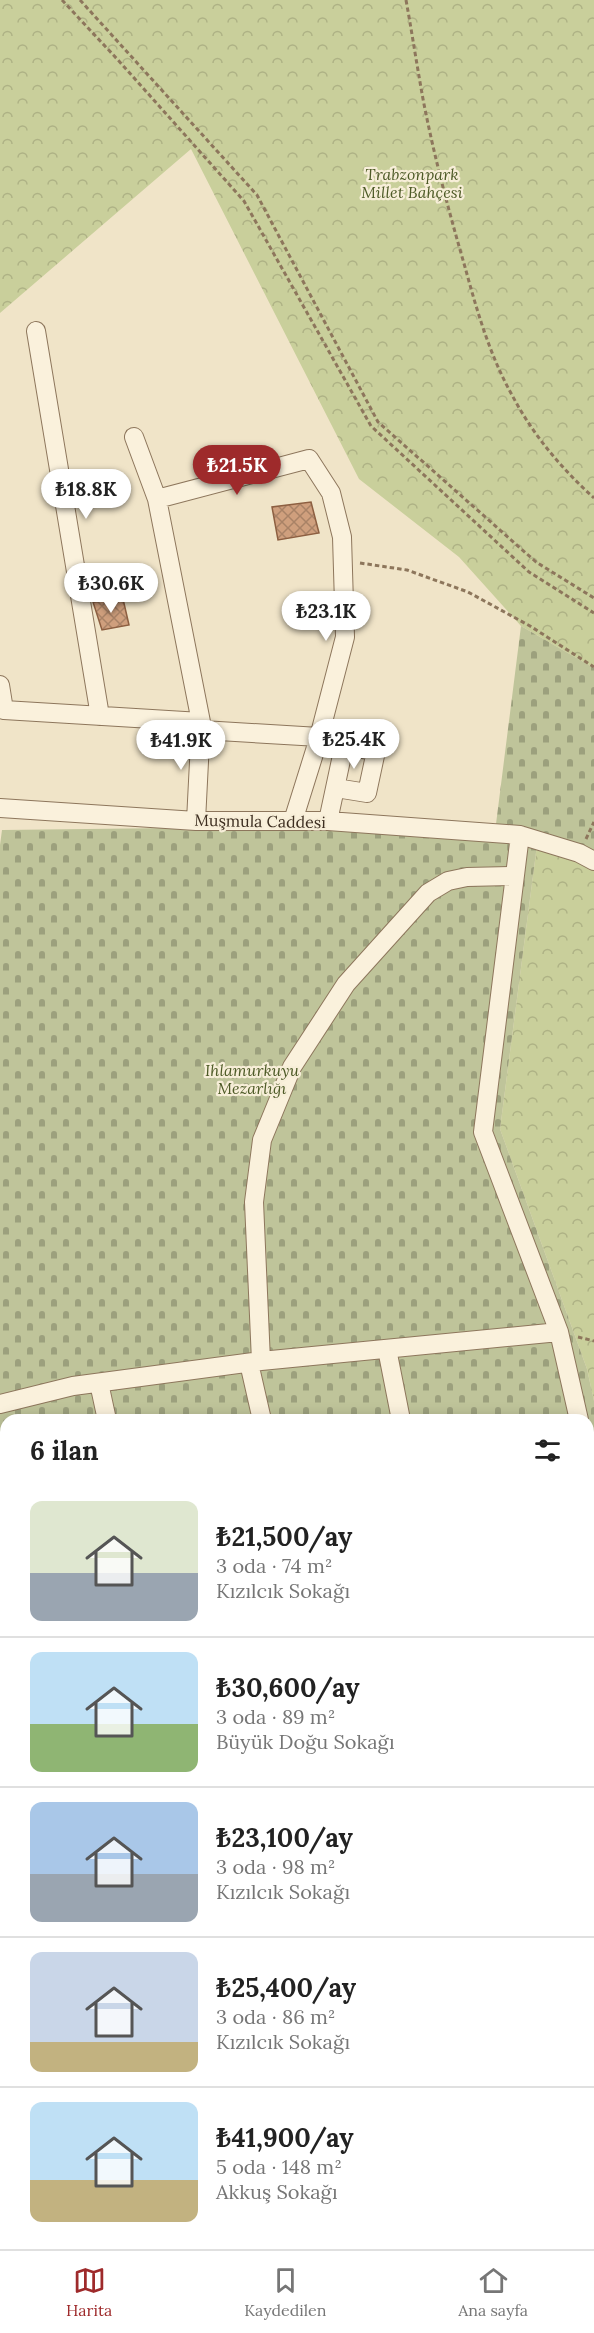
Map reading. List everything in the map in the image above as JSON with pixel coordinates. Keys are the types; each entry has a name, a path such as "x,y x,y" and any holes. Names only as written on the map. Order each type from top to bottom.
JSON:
{"street":[{"path":"36,331 100,716"},
{"path":"134,437 157,499 201,726 196,821"},
{"path":"157,499 309,459 331,493 342,537 345,637 319,739 293,821"},
{"path":"0,685 2,710 100,716 201,726 319,739 376,751 367,793 336,788"},
{"path":"328,821 344,746"},
{"name":"Muşmula Caddesi","path":"0,808 196,821 328,821 520,835 594,861"},
{"path":"520,835 483,1132 560,1332 578,1414"},
{"path":"261,1414 255,1362 254,1202 262,1140 292,1067 346,984 428,893 448,881 467,877 515,876"},
{"path":"0,1404 73,1386 255,1362 560,1332"},
{"path":"387,1349 400,1414"},
{"path":"99,1383 106,1414"}],"path":[{"path":"62,0 244,201 371,426 529,572 594,613"},
{"path":"80,0 257,195 378,422 536,562 594,598"},
{"path":"406,0 437,164 470,285 488,340 507,386 527,421 558,463 594,498"},
{"path":"343,560 407,570 468,592 530,626 594,667"}],"green space":[{"name":"Trabzonpark Millet Bahçesi","path":"0,0 594,0 594,668 521,626 459,557 359,479 191,149 0,313"},
{"name":"Ihlamurkuyu Mezarlığı","path":"521,626 594,668 594,869 537,845 500,1129 587,1369 594,1401 594,1414 0,1414 0,845 2,830 496,824"},
{"path":"537,845 594,869 594,1401 587,1369 500,1129"}],"building":[{"path":"311,502 319,533 278,540 272,507"},
{"path":"123,599 129,625 102,630 93,602"}]}
